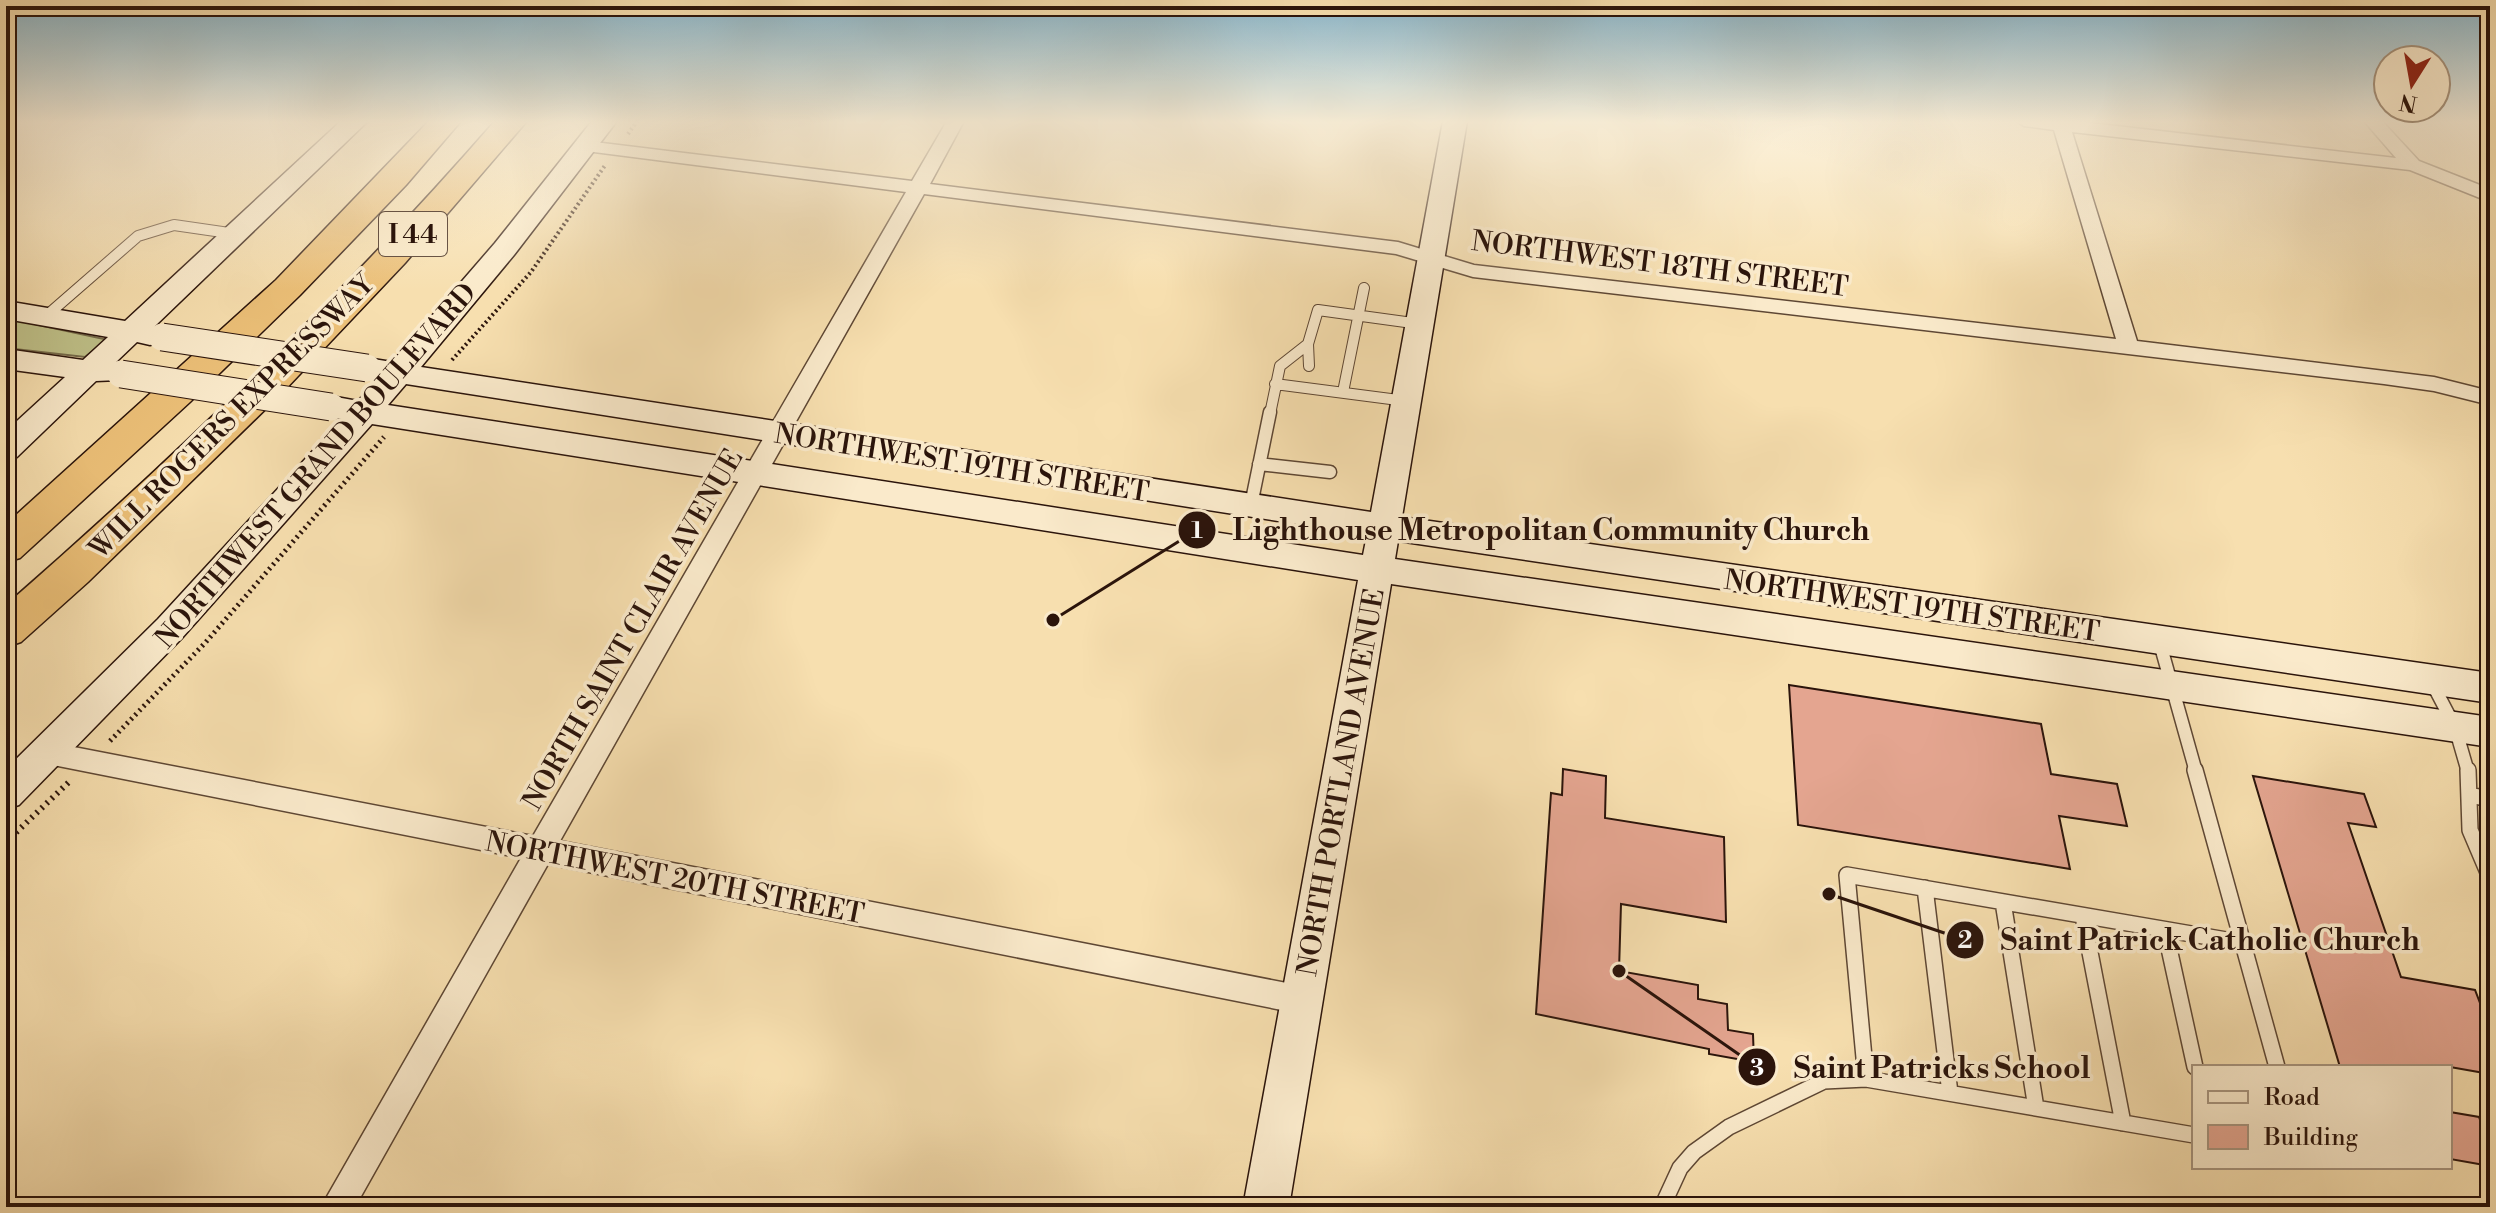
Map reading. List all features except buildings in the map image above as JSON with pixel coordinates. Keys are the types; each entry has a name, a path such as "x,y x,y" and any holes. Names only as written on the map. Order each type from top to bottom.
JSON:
{"highway":[{"name":"WILL ROGERS EXPRESSWAY","path":"6,547 249,328 396,178"},
{"name":"WILL ROGERS EXPRESSWAY","path":"6,630 175,478 311,343 463,178"}],"street":[{"path":"6,449 107,372 132,332 296,178"},
{"name":"NORTHWEST GRAND BOULEVARD","path":"6,793 96,709 209,590 374,426 400,373 563,178"},
{"name":"NORTHWEST 18TH STREET","path":"842,178 1398,248 1473,271 2421,382 2490,398"},
{"name":"NORTH SAINT CLAIR AVENUE","path":"337,1207 923,178"},
{"name":"NORTH PORTLAND AVENUE","path":"1266,1207 1445,178"},
{"path":"2077,178 2129,348"},
{"path":"2444,178 2490,196"},
{"name":"NORTHWEST 19TH STREET","path":"6,310 777,434 1384,527 2490,688"},
{"name":"NORTHWEST 19TH STREET","path":"6,359 331,407 374,426 755,473 1377,569 2490,732"},
{"name":"NORTHWEST 20TH STREET","path":"48,753 1302,1000"}],"lane":[{"path":"45,317 138,236 174,225 236,234"},
{"path":"1343,392 1364,288"},
{"path":"1275,384 1292,375 1308,344 1318,310 1420,324"},
{"path":"1307,377 1308,344"},
{"path":"1251,505 1280,366 1308,344"},
{"path":"1292,375 1307,377 1343,392 1406,401"},
{"path":"1259,464 1330,472"},
{"path":"2159,640 2276,1065"},
{"path":"2431,680 2455,727 2468,766 2470,830 2490,877"},
{"path":"2469,795 2490,799"},
{"path":"1866,1079 1847,875 2244,943"},
{"path":"1925,888 1950,1093"},
{"path":"2003,902 2036,1108"},
{"path":"2083,916 2123,1123"},
{"path":"2165,930 2195,1065"},
{"path":"1662,1207 1667,1185 1688,1157 1718,1134 1829,1080 1866,1079 2192,1135"}],"path":[{"path":"455,357 531,272 596,178"},
{"path":"117,734 205,643 374,426"},
{"path":"6,842 51,801"}],"green space":[{"path":"6,318 104,339 104,342 85,357 6,348"}],"place":[{"name":"Lighthouse Metropolitan Community Church","path":"1053,620"},
{"name":"Saint Patrick Catholic Church","path":"1829,894"},
{"name":"Saint Patricks School","path":"1619,971"}]}
